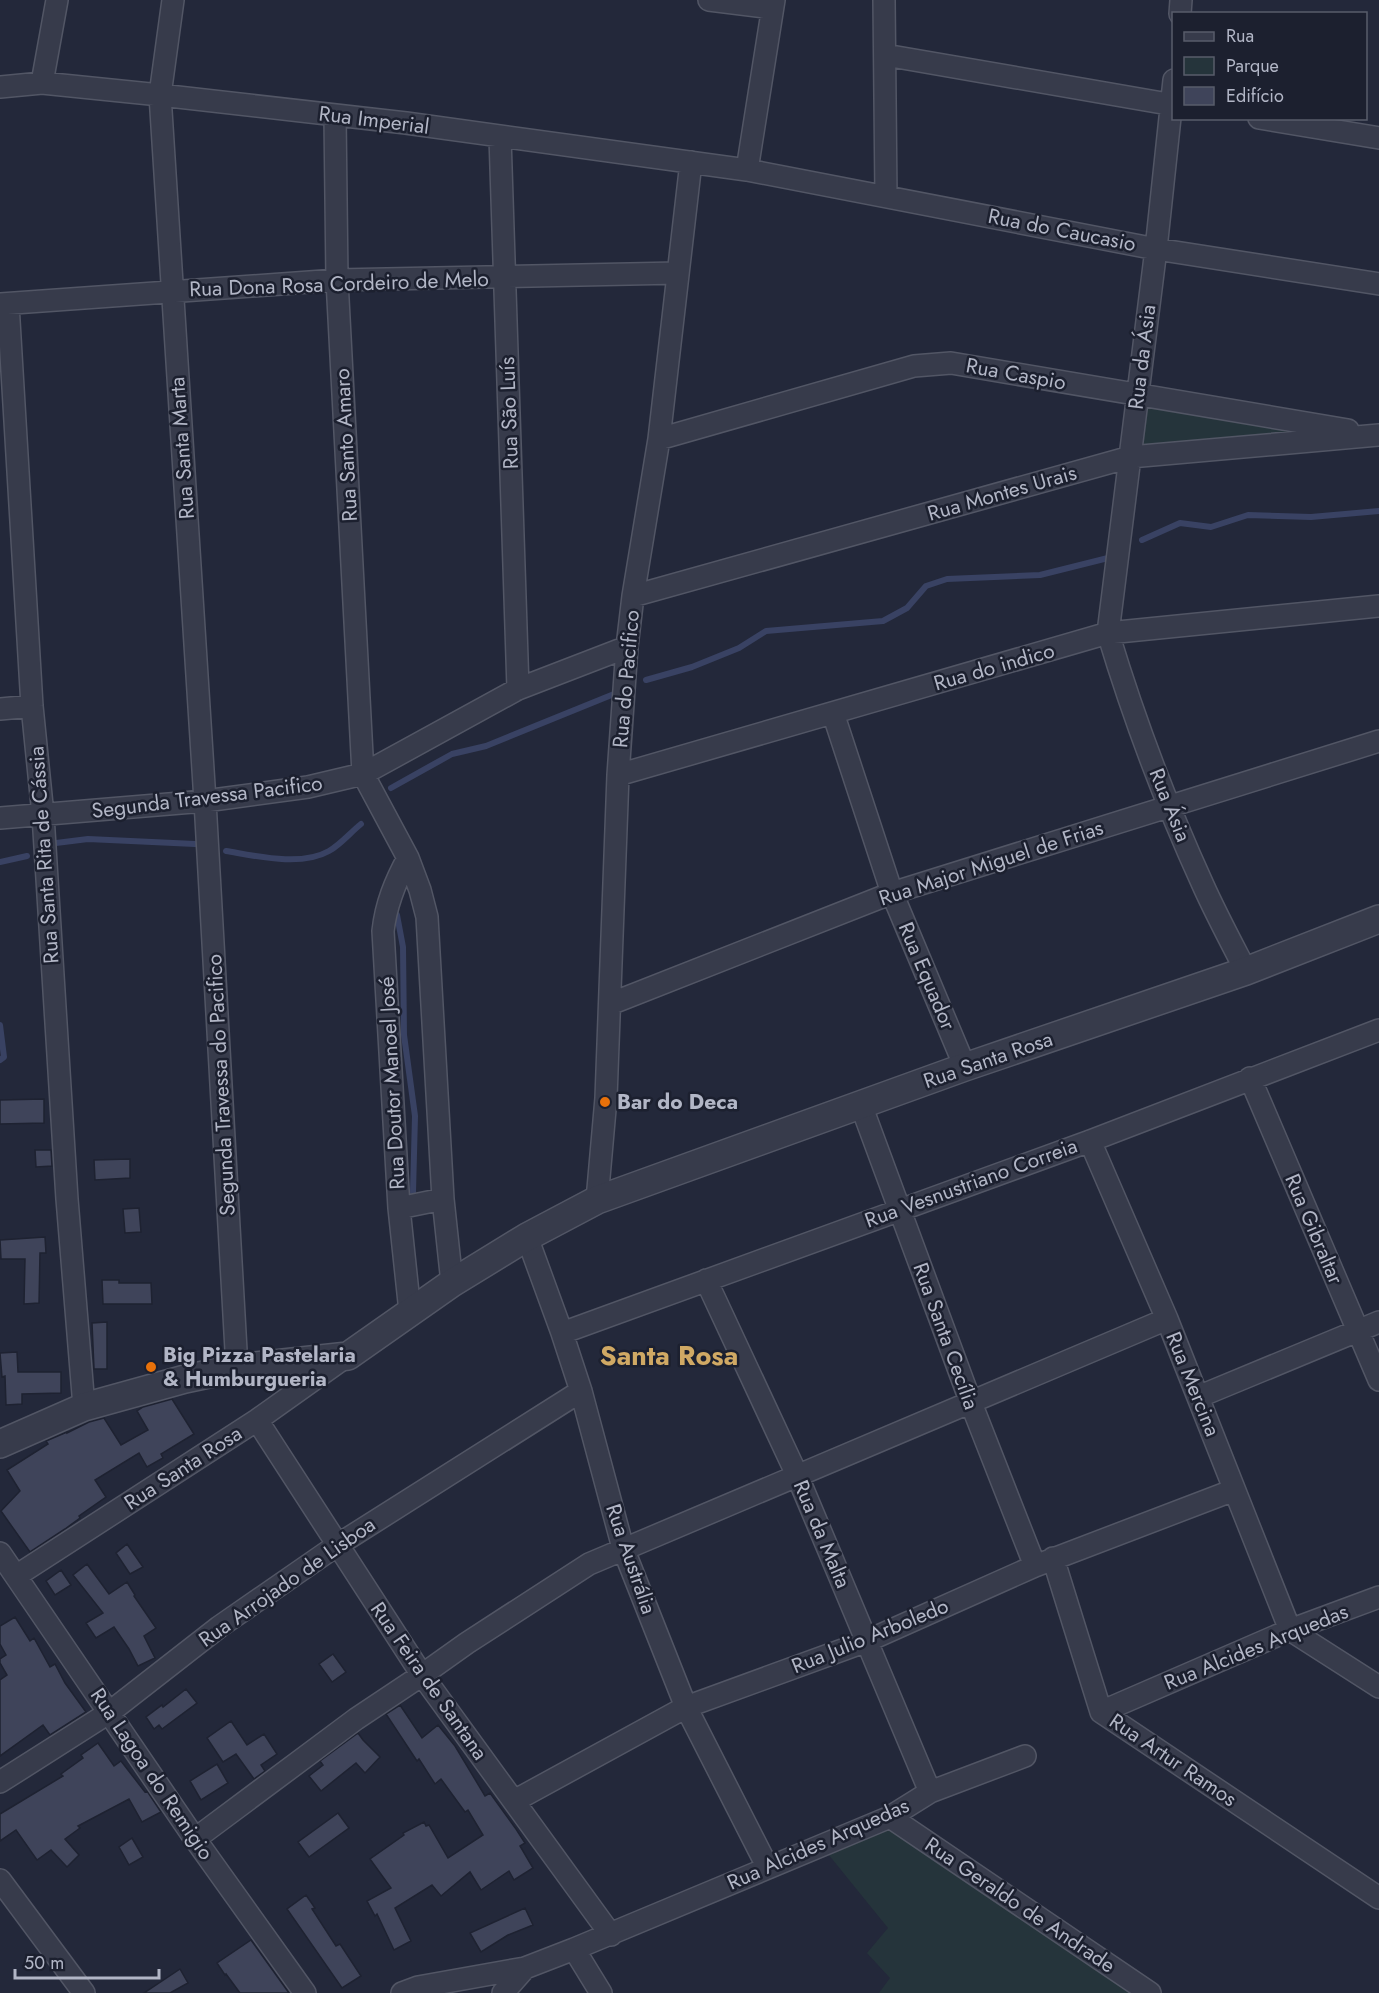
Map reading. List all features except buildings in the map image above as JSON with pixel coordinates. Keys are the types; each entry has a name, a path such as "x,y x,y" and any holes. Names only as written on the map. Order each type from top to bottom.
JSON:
{"street":[{"path":"42,83 57,0"},
{"name":"Rua Santa Marta","path":"173,0 160,95 205,801"},
{"path":"709,0 773,4 747,170"},
{"path":"884,0 886,196"},
{"path":"885,56 1172,105"},
{"name":"Rua Imperial","path":"0,87 42,83 160,95 406,123 747,170"},
{"name":"Rua da Ásia","path":"1108,633 1172,105"},
{"name":"Rua Santo Amaro","path":"335,116 337,280 363,774"},
{"path":"1271,120 1379,138"},
{"name":"Rua São Luís","path":"500,137 518,689"},
{"name":"Rua do Pacifico","path":"597,1200 606,1098 618,775 627,647 633,596 659,439 691,162"},
{"name":"Rua do Caucasio","path":"747,170 1156,249 1379,284"},
{"name":"Rua Dona Rosa Cordeiro de Melo","path":"4,304 337,280 678,273"},
{"name":"Rua Santa Rita de Cássia","path":"4,304 32,706 43,814 67,1199 84,1407"},
{"name":"Rua Caspio","path":"659,439 914,366 958,364 1379,435"},
{"name":"Rua Montes Urais","path":"633,596 1130,457 1379,435"},
{"name":"Rua do indico","path":"618,775 1108,633 1379,606"},
{"name":"Rua Ásia","path":"1108,633 1121,676 1169,807 1203,886 1246,971"},
{"name":"Segunda Travessa Pacifico","path":"43,814 205,801 308,788 363,774 518,689 627,647"},
{"path":"0,709 32,706"},
{"name":"Rua Equador","path":"833,713 892,893 965,1067"},
{"name":"Rua Major Miguel de Frias","path":"610,1004 892,893 1379,741"},
{"name":"Rua Doutor Manoel José","path":"363,774 408,858 427,917 443,1199 452,1283"},
{"name":"Segunda Travessa do Pacifico","path":"205,801 237,1368"},
{"path":"0,818 43,814"},
{"name":"Rua Doutor Manoel José","path":"408,858 389,900 383,931 399,1208 410,1312"},
{"name":"Rua Santa Rosa","path":"16,1576 257,1420 452,1283 527,1237 597,1200 965,1067 1246,971 1379,919"},
{"name":"Rua Vesnustriano Correia","path":"562,1333 1090,1140 1379,1030"},
{"name":"Rua Gibraltar","path":"1250,1078 1379,1380"},
{"name":"Rua Santa Cecília","path":"861,1105 971,1403 1044,1562"},
{"name":"Rua Mercina","path":"1090,1140 1167,1319 1290,1630"},
{"path":"399,1208 443,1199"},
{"name":"Rua Austrália","path":"527,1237 581,1391 624,1548 686,1707 768,1868"},
{"name":"Rua da Malta","path":"706,1280 797,1475 930,1792"},
{"path":"195,1839 356,1719 466,1643 589,1564 1167,1319"},
{"path":"1198,1397 1379,1322"},
{"path":"0,1444 84,1407 185,1379 237,1368 348,1356"},
{"name":"Rua Arrojado de Lisboa","path":"0,1782 110,1712 219,1627 336,1546 581,1391"},
{"name":"Rua Feira de Santana","path":"257,1420 336,1546 422,1675 611,1935"},
{"name":"Rua Julio Arboledo","path":"514,1801 686,1707 867,1641 1044,1562 1234,1490"},
{"name":"Rua Lagoa do Remigio","path":"0,1553 195,1839 305,1993"},
{"name":"Rua Artur Ramos","path":"1044,1562 1101,1712 1379,1898"},
{"name":"Rua Alcides Arquedas","path":"1101,1712 1290,1630 1379,1597"},
{"path":"1290,1630 1379,1687"},
{"name":"Rua Alcides Arquedas","path":"402,1993 418,1987 525,1968 611,1935 890,1816 930,1792 1025,1756"},
{"name":"Rua Geraldo de Andrade","path":"890,1816 1150,1993"},
{"path":"0,1880 84,1993"},
{"path":"574,1949 601,1993"},
{"path":"503,1993 525,1968"}],"green space":[{"path":"1145,405 1331,433 1142,447"},
{"path":"889,1821 1135,1993 879,1993 890,1978 867,1953 888,1928 824,1849"}],"waterway":[{"path":"1142,540 1180,523 1211,527 1248,515 1311,517 1379,511"},
{"path":"646,680 692,667 739,648 766,631 883,621 907,608 926,586 947,579 1040,575 1112,557"},
{"path":"391,788 452,754 486,746 614,694"},
{"path":"226,851 278,859 318,856 329,851 361,824"},
{"path":"56,843 88,839 195,844"},
{"path":"0,862 27,856"},
{"path":"397,915 403,947 404,1035 415,1116 413,1192"},
{"path":"0,1025 4,1057 0,1060"}],"place":[{"name":"Bar do Deca","path":"605,1102"},
{"name":"Big Pizza Pastelaria & Humburgueria","path":"151,1367"}],"district":[{"name":"Santa Rosa","path":"669,1355"}]}
